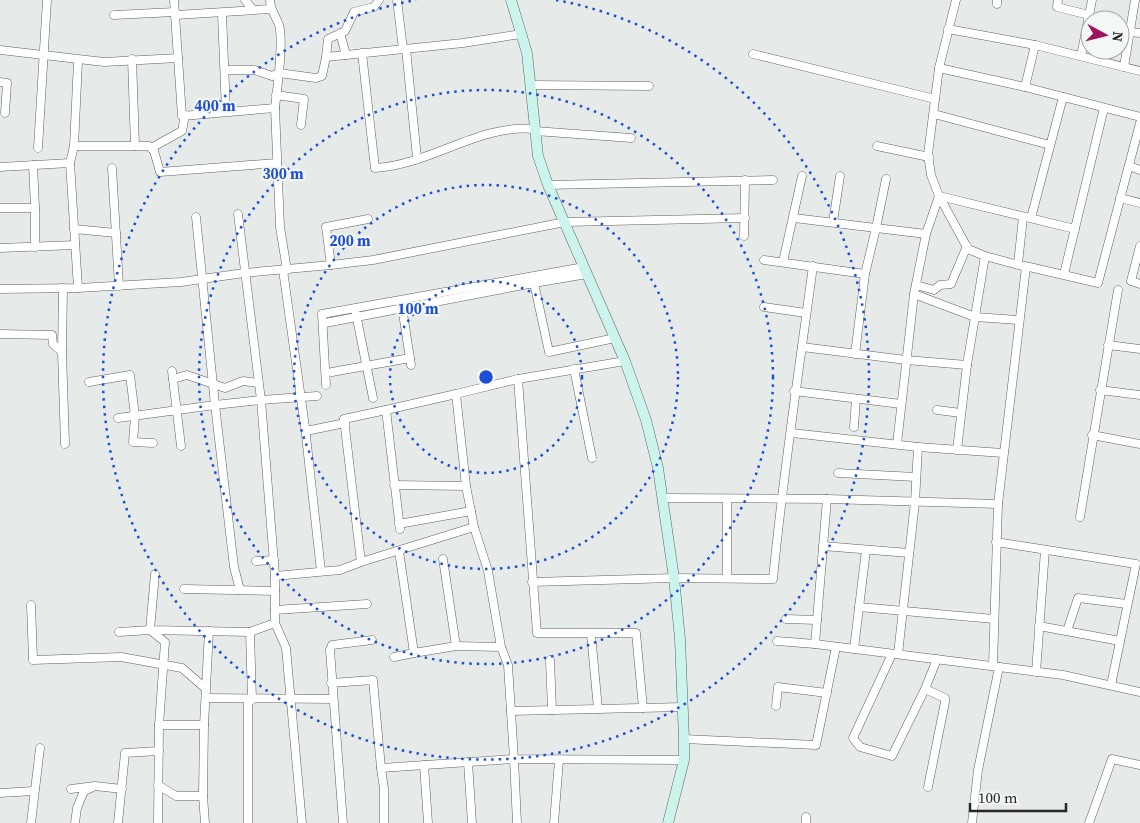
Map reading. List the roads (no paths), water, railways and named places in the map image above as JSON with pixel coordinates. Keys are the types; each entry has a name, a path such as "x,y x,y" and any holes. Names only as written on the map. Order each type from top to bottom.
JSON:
{"main road":[{"path":"511,0 521,34 532,86 538,156 548,184 625,361 646,420 658,468 674,578 680,639 684,739 684,760 668,823"}],"street":[{"path":"38,148 47,0"},
{"path":"174,0 182,116 275,108"},
{"path":"245,0 253,10"},
{"path":"225,70 254,70 272,76 279,73 316,78 322,76 328,39 348,28 354,12 374,7 379,0"},
{"path":"397,0 417,158"},
{"path":"956,0 939,68 929,157 931,174 939,196 967,246 985,256 1098,283 1140,123"},
{"path":"1058,0 1057,6 1080,12"},
{"path":"1135,0 1130,32 1140,33"},
{"path":"114,15 222,14 253,10 270,4 279,26 279,73 275,108 280,227 306,431 321,571"},
{"path":"222,14 226,111"},
{"path":"948,29 1036,45 1080,56"},
{"path":"340,34 346,55"},
{"path":"326,57 521,34"},
{"path":"1025,87 1036,45"},
{"path":"0,50 78,61 104,62 178,58"},
{"path":"362,54 375,168 417,158 508,129 631,138"},
{"path":"753,54 936,99"},
{"path":"132,59 135,146"},
{"path":"1097,60 1140,71"},
{"path":"1124,67 1125,60"},
{"path":"78,61 74,146 70,163 78,288"},
{"path":"939,68 1025,87 1140,117"},
{"path":"0,82 7,83 5,113"},
{"path":"532,86 649,86"},
{"path":"276,95 304,99 301,125"},
{"path":"972,823 978,770 996,667 994,619 998,504 1018,320 1021,265 1027,218 1063,97"},
{"path":"1064,274 1104,108"},
{"path":"934,114 1050,145"},
{"path":"74,146 135,146 151,148 182,131 185,115"},
{"path":"878,146 929,157"},
{"path":"151,148 160,172 277,163"},
{"path":"0,167 70,163"},
{"path":"33,165 35,247"},
{"path":"1129,166 1140,170"},
{"path":"112,168 119,286"},
{"path":"783,262 802,176"},
{"path":"833,222 840,176"},
{"path":"855,354 865,274 886,179"},
{"path":"744,236 745,180"},
{"path":"548,184 773,180"},
{"path":"939,196 1075,229"},
{"path":"897,444 914,294 926,234 939,196"},
{"path":"1120,198 1140,203"},
{"path":"0,208 35,208"},
{"path":"238,214 261,400 274,560 275,624 286,648 302,823"},
{"path":"196,217 201,279 234,567 240,590"},
{"path":"331,265 326,227 368,218"},
{"path":"0,289 119,286 331,265 373,260 565,222 745,218"},
{"path":"794,218 926,234"},
{"path":"74,229 116,233"},
{"path":"0,248 75,244"},
{"path":"916,285 934,290 940,285 951,284 967,246"},
{"path":"1140,246 1131,281 1140,284"},
{"path":"957,450 967,365 985,256"},
{"path":"764,260 865,274"},
{"path":"532,582 674,578 773,579 781,499 792,433 794,391 802,347 812,266"},
{"path":"324,323 534,283 586,271"},
{"path":"326,385 322,314 586,271"},
{"path":"534,283 549,352 615,338"},
{"path":"63,288 62,352 65,444"},
{"path":"1080,517 1092,435 1118,290"},
{"path":"914,294 976,317 1018,320"},
{"path":"332,372 367,366 411,362 401,300"},
{"path":"764,307 806,313"},
{"path":"355,308 373,398"},
{"path":"0,334 52,335 54,344 62,352"},
{"path":"1108,345 1140,349"},
{"path":"802,347 906,360 967,365"},
{"path":"361,562 344,419 518,379 625,361"},
{"path":"574,369 592,458"},
{"path":"89,382 130,375 135,416 132,442 153,443"},
{"path":"181,446 173,375 187,375 213,382 225,388 243,381 258,383"},
{"path":"518,379 536,633 636,633 643,708"},
{"path":"1100,390 1140,395"},
{"path":"794,391 901,404"},
{"path":"456,394 466,486 474,527 488,571 500,647 508,665 517,823"},
{"path":"118,418 215,405 317,396"},
{"path":"854,427 856,399"},
{"path":"386,410 400,526 471,511"},
{"path":"937,410 961,413"},
{"path":"306,431 345,424"},
{"path":"792,433 918,447 1003,453"},
{"path":"1092,435 1140,444"},
{"path":"918,447 915,502 895,654 853,738 860,747 892,756 925,689 937,659"},
{"path":"838,474 916,477"},
{"path":"394,484 466,486"},
{"path":"663,498 827,499 998,504"},
{"path":"727,498 727,578"},
{"path":"815,644 827,499"},
{"path":"275,576 340,570 474,527"},
{"path":"996,542 1136,564 1110,686"},
{"path":"823,546 909,553"},
{"path":"399,550 414,654"},
{"path":"854,649 866,550"},
{"path":"1036,672 1044,550"},
{"path":"443,559 456,646"},
{"path":"256,561 274,560"},
{"path":"150,630 155,574"},
{"path":"184,589 275,591"},
{"path":"1067,631 1078,598 1127,604"},
{"path":"275,610 367,604"},
{"path":"31,605 33,660 121,657 182,668 206,688"},
{"path":"859,607 994,619"},
{"path":"786,619 817,620"},
{"path":"119,632 150,630 250,632 275,624"},
{"path":"1039,626 1120,641"},
{"path":"150,630 165,642 158,751 158,823"},
{"path":"206,823 203,796 204,726 207,698 209,632"},
{"path":"248,823 250,632"},
{"path":"591,634 598,709"},
{"path":"343,823 330,650 332,645 372,640"},
{"path":"777,641 815,644 1036,672 1140,692"},
{"path":"394,657 456,646 500,647"},
{"path":"684,739 816,745 836,647"},
{"path":"550,660 552,710"},
{"path":"331,683 373,680 384,789 384,823"},
{"path":"776,706 778,687 827,693"},
{"path":"925,689 945,698 946,702 928,787"},
{"path":"207,698 333,700"},
{"path":"510,711 683,707"},
{"path":"159,726 204,726"},
{"path":"31,823 40,748"},
{"path":"118,823 125,753 158,751"},
{"path":"381,768 514,759 684,760"},
{"path":"1089,823 1112,759 1140,765"},
{"path":"554,823 559,760"},
{"path":"468,762 472,823"},
{"path":"424,765 428,823"},
{"path":"71,789 95,786 122,789"},
{"path":"75,823 77,808 84,791 95,786"},
{"path":"158,786 176,796 203,796"},
{"path":"0,793 34,791"}]}
